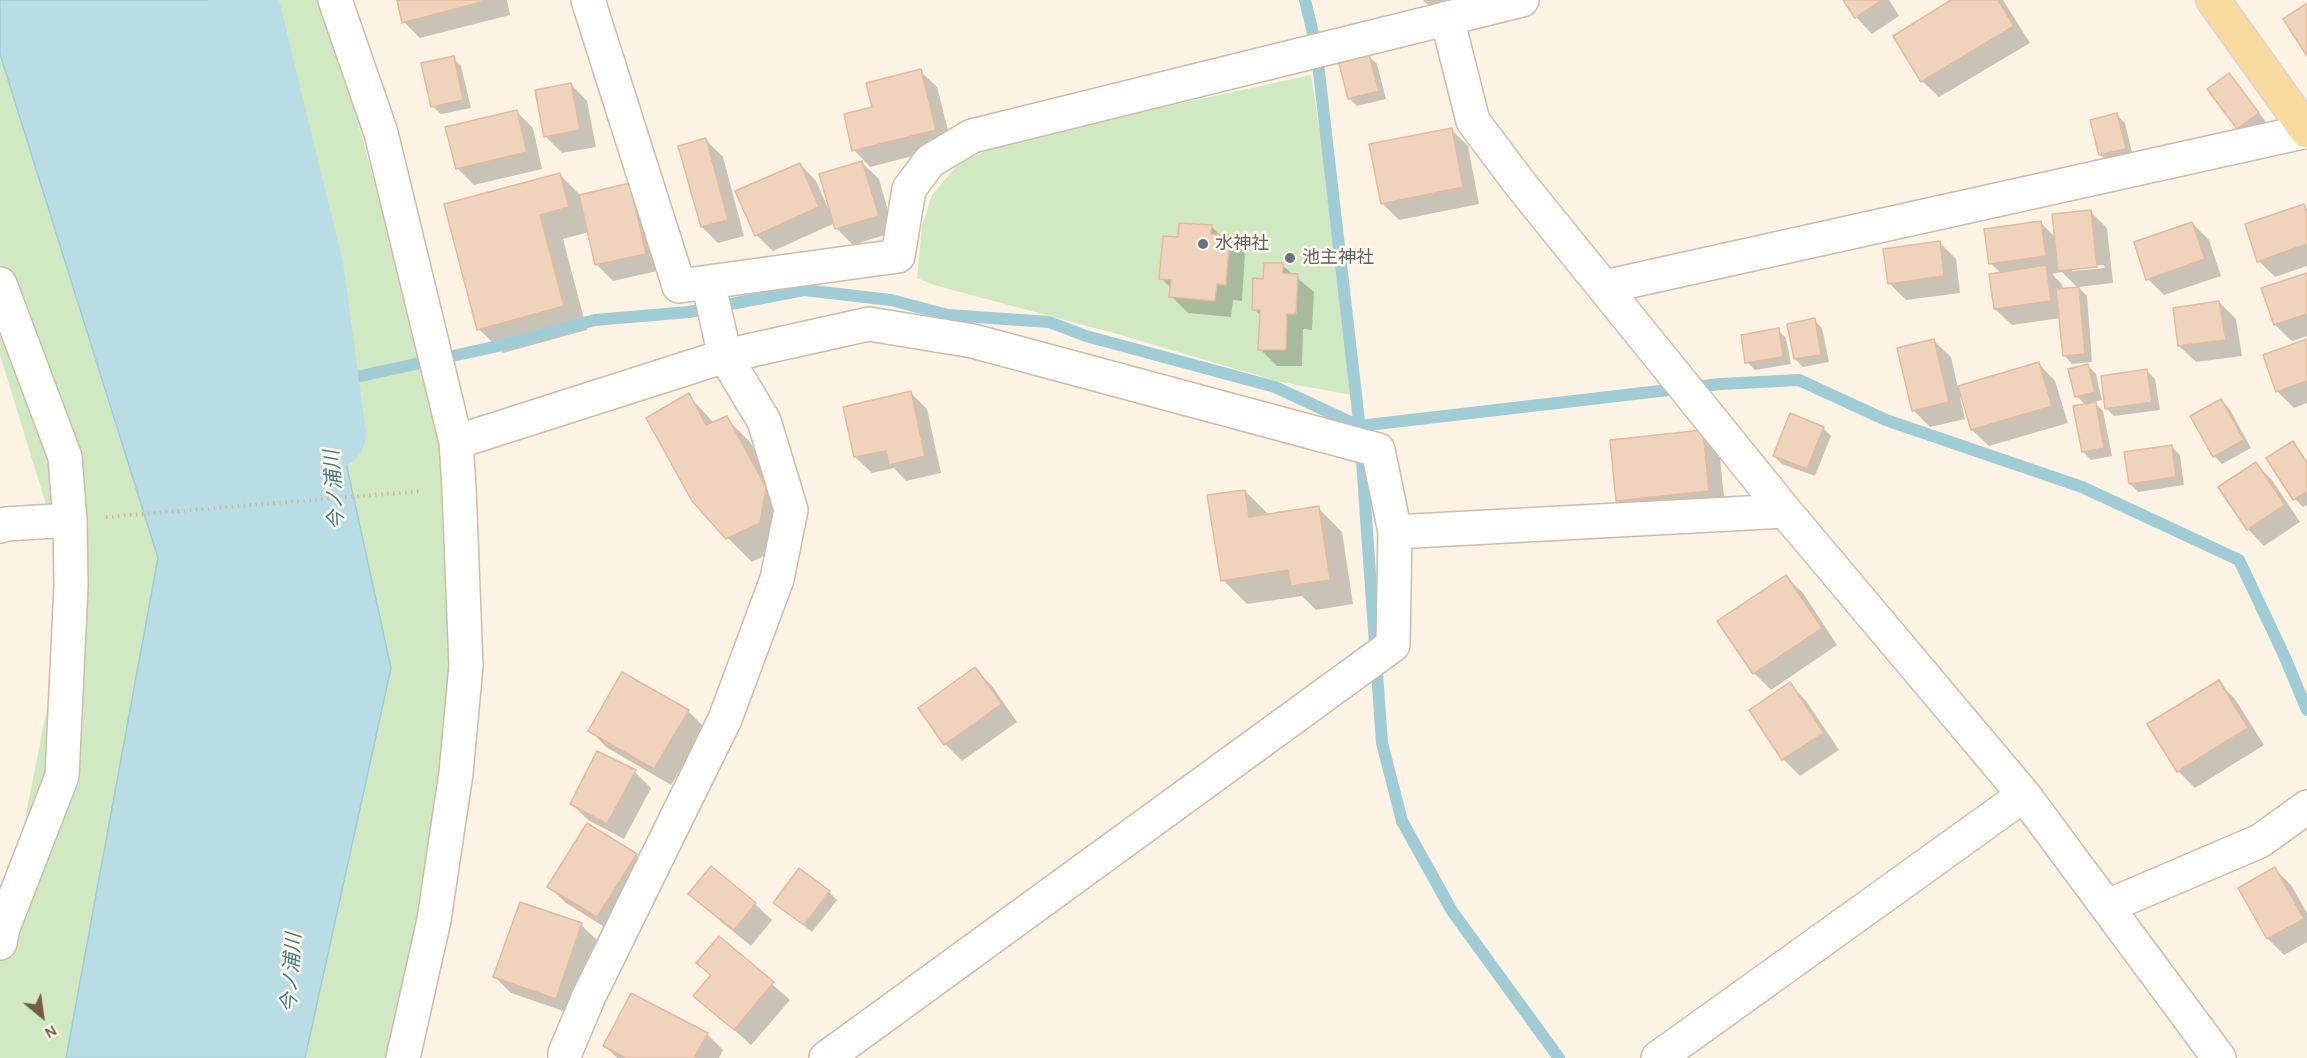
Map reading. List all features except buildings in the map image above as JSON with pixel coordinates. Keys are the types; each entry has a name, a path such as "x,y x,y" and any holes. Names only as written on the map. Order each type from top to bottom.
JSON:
{"main road":[{"path":"2213,0 2307,131"}],"street":[{"path":"334,0 381,133 456,442 466,666 456,773 434,920 403,1058"},
{"path":"588,0 679,286 898,256 909,189 930,160 972,136 1522,0"},
{"path":"1447,18 1473,121 1521,185 1785,511 2024,795 2219,1058"},
{"path":"1604,287 2307,131"},
{"path":"565,1058 565,1053 594,986 725,719 777,579 791,510 764,421 725,356 708,282"},
{"path":"0,284 65,457 70,520 71,586 62,776 3,928 0,944"},
{"path":"456,442 725,356 869,324 973,341 1378,450 1395,532 1393,645 826,1058"},
{"path":"1395,532 1785,511"},
{"path":"0,526 70,520"},
{"path":"1658,1058 2024,795"},
{"path":"2108,906 2260,842 2307,807"}],"path":[{"path":"70,520 459,488"}],"green space":[{"path":"0,0 324,0 459,488 434,920 402,1058 0,1058 0,946 71,586 0,355"},
{"path":"1311,75 1362,397 1276,381 1128,337 934,285 917,278 922,226 932,195 959,163 1007,141"}],"water":[{"path":"0,0 240,0 256,52 391,668 305,1058 66,1058 158,558 0,54"}],"waterway":[{"name":"今ノ浦川","path":"243,0 309,271 331,434"},
{"path":"1305,0 1316,46 1360,430"},
{"path":"324,384 503,345 595,320 689,312 804,290 891,300 948,315 1049,322 1086,336 1275,387 1359,426 1720,384 1799,380 1886,420 2082,487 2239,560 2307,710"},
{"path":"1361,447 1382,743 1402,821 1452,911 1559,1058"}],"place":[{"name":"水神社","path":"1203,244"},
{"name":"池主神社","path":"1290,258"}]}
